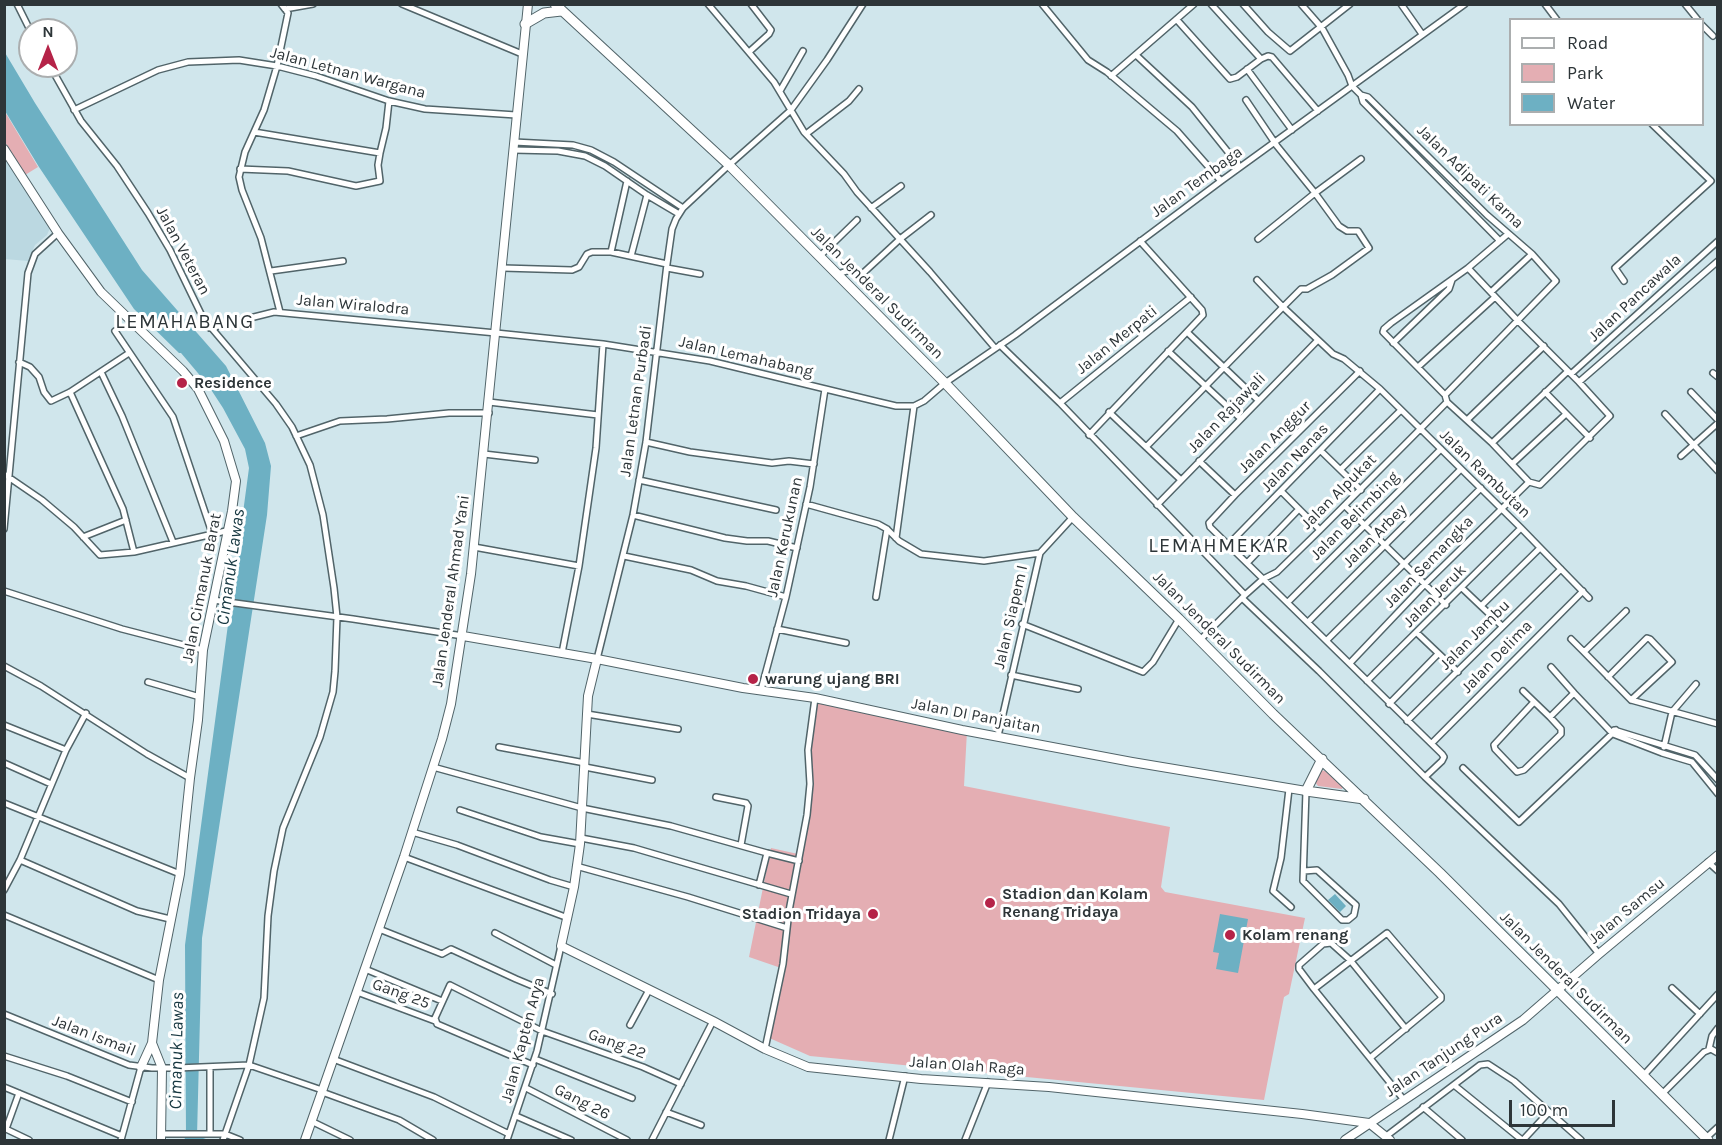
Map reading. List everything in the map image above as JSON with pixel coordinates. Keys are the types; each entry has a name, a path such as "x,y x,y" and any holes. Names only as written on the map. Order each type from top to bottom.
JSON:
{"main road":[{"path":"525,24 558,8"},
{"name":"Jalan Jenderal Sudirman","path":"558,8 729,165 945,383 1073,517 1273,714 1364,799 1707,1140"},
{"path":"1322,759 1306,790 1364,799"}],"street":[{"path":"17,4 24,18"},
{"path":"280,312 254,220 239,184 240,169 264,110 277,66 288,14 283,7 312,4"},
{"path":"402,4 522,54"},
{"name":"Jalan Jenderal Ahmad Yani","path":"305,1140 404,857 451,704 463,636 489,413 528,4"},
{"path":"708,4 780,91 806,134 997,347 1060,403 1244,596 1425,777 1559,904 1599,954"},
{"path":"749,52 770,34 771,30 751,4"},
{"name":"Jalan Letnan Purbadi","path":"597,659 624,556 646,442 672,229 683,208 790,108 827,60 862,4"},
{"path":"1042,4 1088,60 1111,76 1177,131 1221,181"},
{"path":"1111,76 1194,4"},
{"path":"1211,4 1261,59"},
{"path":"1243,4 1287,51 1292,51 1350,4"},
{"path":"1301,4 1322,28 1357,91"},
{"path":"1401,4 1422,34"},
{"name":"Jalan Tembaga","path":"945,383 1240,167 1276,144 1292,129 1318,111 1357,91 1422,34 1465,4"},
{"path":"1545,4 1556,18"},
{"path":"1685,4 1696,18"},
{"path":"1177,20 1227,77 1234,79 1261,59 1272,57 1318,111"},
{"path":"1704,27 1713,36"},
{"path":"780,91 803,51"},
{"path":"1136,55 1192,107 1240,167"},
{"name":"Jalan Letnan Wargana","path":"74,110 158,70 188,62 239,60 277,66 316,76 389,101 449,112 516,116"},
{"path":"1247,69 1292,129"},
{"name":"Jalan Veteran","path":"57,78 74,110 117,166 148,213 170,250 200,313 210,328 276,404 296,435 310,465 320,497 337,617 335,671 327,717 288,813 274,871 267,927 264,998 249,1065 223,1140"},
{"path":"806,134 849,101 860,89"},
{"name":"Jalan Adipati Karna","path":"1357,91 1368,97 1432,158 1487,215 1532,254 1556,281 1518,321"},
{"name":"Jalan Adipati Karna","path":"1357,91 1363,102 1500,241"},
{"path":"1146,447 1300,290 1307,289 1332,275 1370,248 1358,231 1347,231 1339,226 1283,154 1246,100"},
{"path":"240,169 288,171 359,186 380,181 378,165 389,101"},
{"path":"1624,281 1615,268 1714,182 1654,126"},
{"path":"254,132 380,153"},
{"path":"514,146 573,145 591,150 614,162 683,208"},
{"path":"514,146 578,153 593,159 679,214"},
{"name":"Jalan Cimanuk Barat","path":"4,149 58,233 101,292 175,363 198,389 224,441 235,476 232,511 203,650 200,697 180,874 159,980 152,1043"},
{"path":"1425,165 1432,158"},
{"path":"1258,239 1361,159"},
{"path":"611,252 627,182"},
{"path":"871,208 901,186"},
{"path":"631,256 646,195"},
{"path":"838,274 850,270 861,275 900,239 931,215"},
{"path":"1481,221 1487,215"},
{"path":"819,256 856,220"},
{"path":"4,529 7,475 30,262 35,254 58,233"},
{"path":"1468,268 1580,382 1610,418 1545,482 1536,485 1529,482 1448,402 1445,394 1382,330 1468,268 1508,234"},
{"path":"1089,435 1203,315 1202,310 1191,297 1140,241"},
{"name":"Jalan Pancawala","path":"1491,443 1545,392 1570,373 1718,241"},
{"path":"503,268 572,270 579,267 589,253 611,252 700,274"},
{"path":"1491,292 1532,254"},
{"path":"270,271 344,261"},
{"path":"1580,382 1718,261"},
{"name":"Jalan Rambutan","path":"1257,280 1317,341 1360,371 1380,389 1589,598"},
{"path":"1393,343 1449,289 1452,280"},
{"path":"1674,282 1683,291"},
{"name":"Jalan Merpati","path":"1060,403 1191,297"},
{"path":"1418,367 1495,297"},
{"name":"Jalan Wiralodra","path":"210,328 258,315 280,312 496,333"},
{"path":"1445,394 1518,321"},
{"path":"115,331 173,417 212,534"},
{"path":"1187,332 1258,400"},
{"name":"Jalan Lemahabang","path":"496,333 603,344 710,361 896,405 914,406"},
{"name":"Jalan Rajawali","path":"1157,506 1317,341"},
{"path":"562,653 579,566 596,448 603,344"},
{"path":"1467,420 1544,346"},
{"path":"1168,351 1240,418"},
{"path":"19,362 30,367 39,377 50,401 70,392 129,353"},
{"name":"Jalan Anggur","path":"1228,545 1210,527 1209,523 1360,371"},
{"path":"101,372 122,416 173,542"},
{"path":"896,538 914,406 924,401 945,383"},
{"name":"Jalan Kerukunan","path":"761,690 797,548 814,464 825,389"},
{"name":"Jalan Nanas","path":"1228,545 1380,389"},
{"path":"70,392 123,508 134,552"},
{"path":"1545,392 1590,438"},
{"path":"1681,456 1718,422 1690,392"},
{"path":"489,402 598,416"},
{"name":"Jalan Alpukat","path":"1200,640 1263,579 1277,572 1448,402"},
{"path":"1341,469 1401,410"},
{"path":"1109,412 1181,480"},
{"path":"296,435 344,421 449,413 489,413"},
{"path":"1512,464 1566,414"},
{"path":"1665,414 1718,471"},
{"path":"646,442 690,452 720,454 772,463 789,461 814,464"},
{"name":"Jalan Belimbing","path":"1288,602 1442,449"},
{"path":"1321,450 1362,490"},
{"path":"484,454 535,460"},
{"path":"1199,461 1235,495"},
{"name":"Jalan Arbey","path":"1308,622 1461,469"},
{"path":"7,475 42,500 100,555 134,552 226,531"},
{"path":"639,480 776,510"},
{"name":"Jalan Semangka","path":"1350,663 1425,584 1529,482"},
{"path":"1328,640 1481,488"},
{"path":"1281,491 1320,530"},
{"path":"806,504 871,522 887,529 917,552 947,558 984,561 1040,553"},
{"path":"1345,506 1446,605"},
{"path":"1248,562 1299,509"},
{"path":"633,515 669,522 725,538 768,541 797,548"},
{"name":"Jalan Siapem I","path":"998,736 1040,553 1073,517"},
{"path":"83,537 126,520"},
{"name":"Jalan Jeruk","path":"1367,681 1521,528"},
{"path":"876,597 887,529"},
{"path":"1228,545 1328,640 1444,757 1425,777"},
{"path":"474,548 579,566"},
{"path":"1481,606 1540,548"},
{"path":"624,556 691,570 717,581 786,597"},
{"name":"Jalan Jambu","path":"1407,721 1561,569"},
{"path":"1462,588 1502,626"},
{"path":"4,591 122,629 203,650"},
{"name":"Jalan Delima","path":"1432,743 1582,591"},
{"path":"213,600 463,636"},
{"path":"1584,652 1626,611"},
{"path":"1022,624 1143,672 1150,667 1179,619"},
{"path":"777,628 846,643"},
{"path":"1417,633 1458,672"},
{"name":"Jalan DI Panjaitan","path":"463,636 597,659 743,688 815,698 962,730 1132,762 1306,790"},
{"path":"1608,677 1647,638 1650,639 1671,663 1631,700"},
{"path":"1571,639 1631,700 1718,724"},
{"path":"1389,704 1438,654"},
{"path":"561,946 574,887 580,841 588,696 597,659"},
{"path":"4,666 42,686 147,754 190,778"},
{"path":"1551,667 1612,731 1662,753 1692,762 1716,784"},
{"path":"1011,675 1078,688"},
{"path":"148,682 200,697"},
{"path":"1662,753 1672,712 1696,684"},
{"path":"1523,691 1550,717 1561,729 1561,735 1524,770 1517,772 1495,749 1494,745 1534,702"},
{"path":"1550,717 1574,693"},
{"path":"765,1049 783,964 791,894 799,861 809,796 808,750 815,698"},
{"path":"4,890 20,860 66,750 86,713"},
{"path":"587,714 678,729"},
{"path":"4,725 66,750"},
{"path":"1612,731 1698,756 1716,784 1718,794"},
{"path":"1463,768 1519,822 1612,731"},
{"path":"499,747 652,780"},
{"path":"4,763 51,784"},
{"path":"433,767 582,808 671,826 799,861"},
{"path":"1289,789 1281,858 1273,891 1291,907"},
{"path":"1304,871 1317,870 1356,905 1354,915 1348,920 1342,920 1306,886 1303,880 1306,790"},
{"path":"716,797 746,803 748,806 741,845"},
{"path":"4,803 180,874"},
{"path":"460,810 541,837 634,848 791,894"},
{"path":"412,832 457,845 574,887"},
{"path":"759,885 767,853"},
{"name":"Jalan Samsu","path":"1557,992 1718,855"},
{"path":"404,857 568,918"},
{"path":"20,860 137,911 170,919"},
{"path":"1708,862 1718,872"},
{"path":"576,866 688,897 787,928"},
{"path":"4,915 159,980"},
{"path":"379,929 442,954 452,949 552,993"},
{"path":"495,933 556,965"},
{"path":"1314,989 1387,933 1442,996 1370,1058"},
{"path":"1404,1100 1314,989 1299,969 1299,965 1323,944 1330,943 1350,960 1406,1029"},
{"name":"Jalan Kapten Arya","path":"508,1137 534,1062 552,993 561,946"},
{"name":"Jalan Olah Raga","path":"561,946 765,1049 808,1067 1251,1108 1369,1123"},
{"path":"365,969 442,1001 435,1021"},
{"name":"Gang 22","path":"442,1001 450,985 542,1031 643,1067 681,1084"},
{"path":"1672,988 1700,1014"},
{"path":"630,1026 649,990"},
{"name":"Gang 25","path":"357,992 435,1021 436,1024 469,1038 632,1098"},
{"name":"Jalan Tanjung Pura","path":"1345,1140 1488,1045 1557,992"},
{"path":"1643,1076 1718,994"},
{"name":"Jalan Ismail","path":"4,1014 129,1065 177,1068 249,1065"},
{"path":"652,1140 713,1021"},
{"path":"1662,1094 1709,1049 1712,1036 1718,1028"},
{"path":"4,1087 122,1138 141,1067 152,1043"},
{"path":"152,1043 162,1068 161,1137 210,1133 225,1134 240,1140"},
{"path":"1709,1049 1714,1049 1718,1053"},
{"path":"4,1056 67,1076 132,1102"},
{"path":"333,1059 434,1097 508,1137"},
{"path":"1369,1123 1388,1139 1423,1107 1480,1065 1488,1064 1514,1081 1581,1140"},
{"path":"249,1065 399,1120 433,1140"},
{"path":"208,1067 210,1133"},
{"path":"889,1140 904,1076"},
{"path":"964,1140 988,1082"},
{"path":"1454,1084 1523,1140 1549,1112"},
{"name":"Gang 26","path":"526,1088 627,1140"},
{"path":"19,1093 6,1129 29,1140"},
{"path":"1423,1107 1462,1140"},
{"path":"666,1112 701,1125"},
{"path":"516,1116 571,1140"},
{"path":"311,1121 350,1140"},
{"path":"1707,1140 1718,1126"}],"shaded area":[{"path":"4,157 50,228 47,235 35,245 28,261 5,259"}],"green space":[{"path":"5,112 38,167 25,175 5,142"},
{"name":"Stadion dan Kolam Renang Tridaya","path":"811,702 967,731 964,786 1170,827 1161,887 1165,892 1305,918 1289,994 1284,997 1264,1100 810,1056 767,1037 781,968 749,957 771,848 798,854 808,794 806,759"},
{"path":"1321,770 1343,787 1342,789 1318,786 1315,782"}],"water":[{"path":"4,51 18,78 142,270 226,366 265,443 271,466 267,515 202,938 197,1136 209,1140 184,1140 186,1136 185,945 249,468 245,449 208,385 181,353 134,309 39,167 5,111"},
{"path":"1335,894 1346,906 1340,912 1328,900"},
{"name":"Kolam renang","path":"1220,914 1248,919 1238,973 1216,969 1219,953 1213,952"}],"place":[{"name":"Residence","path":"182,383"},
{"name":"warung ujang BRI","path":"753,679"},
{"name":"Stadion dan Kolam Renang Tridaya","path":"990,903"},
{"name":"Stadion Tridaya","path":"873,914"},
{"name":"Kolam renang","path":"1230,935"}],"district":[{"name":"LEMAHABANG","path":"185,322"},
{"name":"LEMAHMEKAR","path":"1219,546"}],"water label":[{"name":"Cimanuk Lawas","path":"231,567"},
{"name":"Cimanuk Lawas","path":"177,1051"}]}
